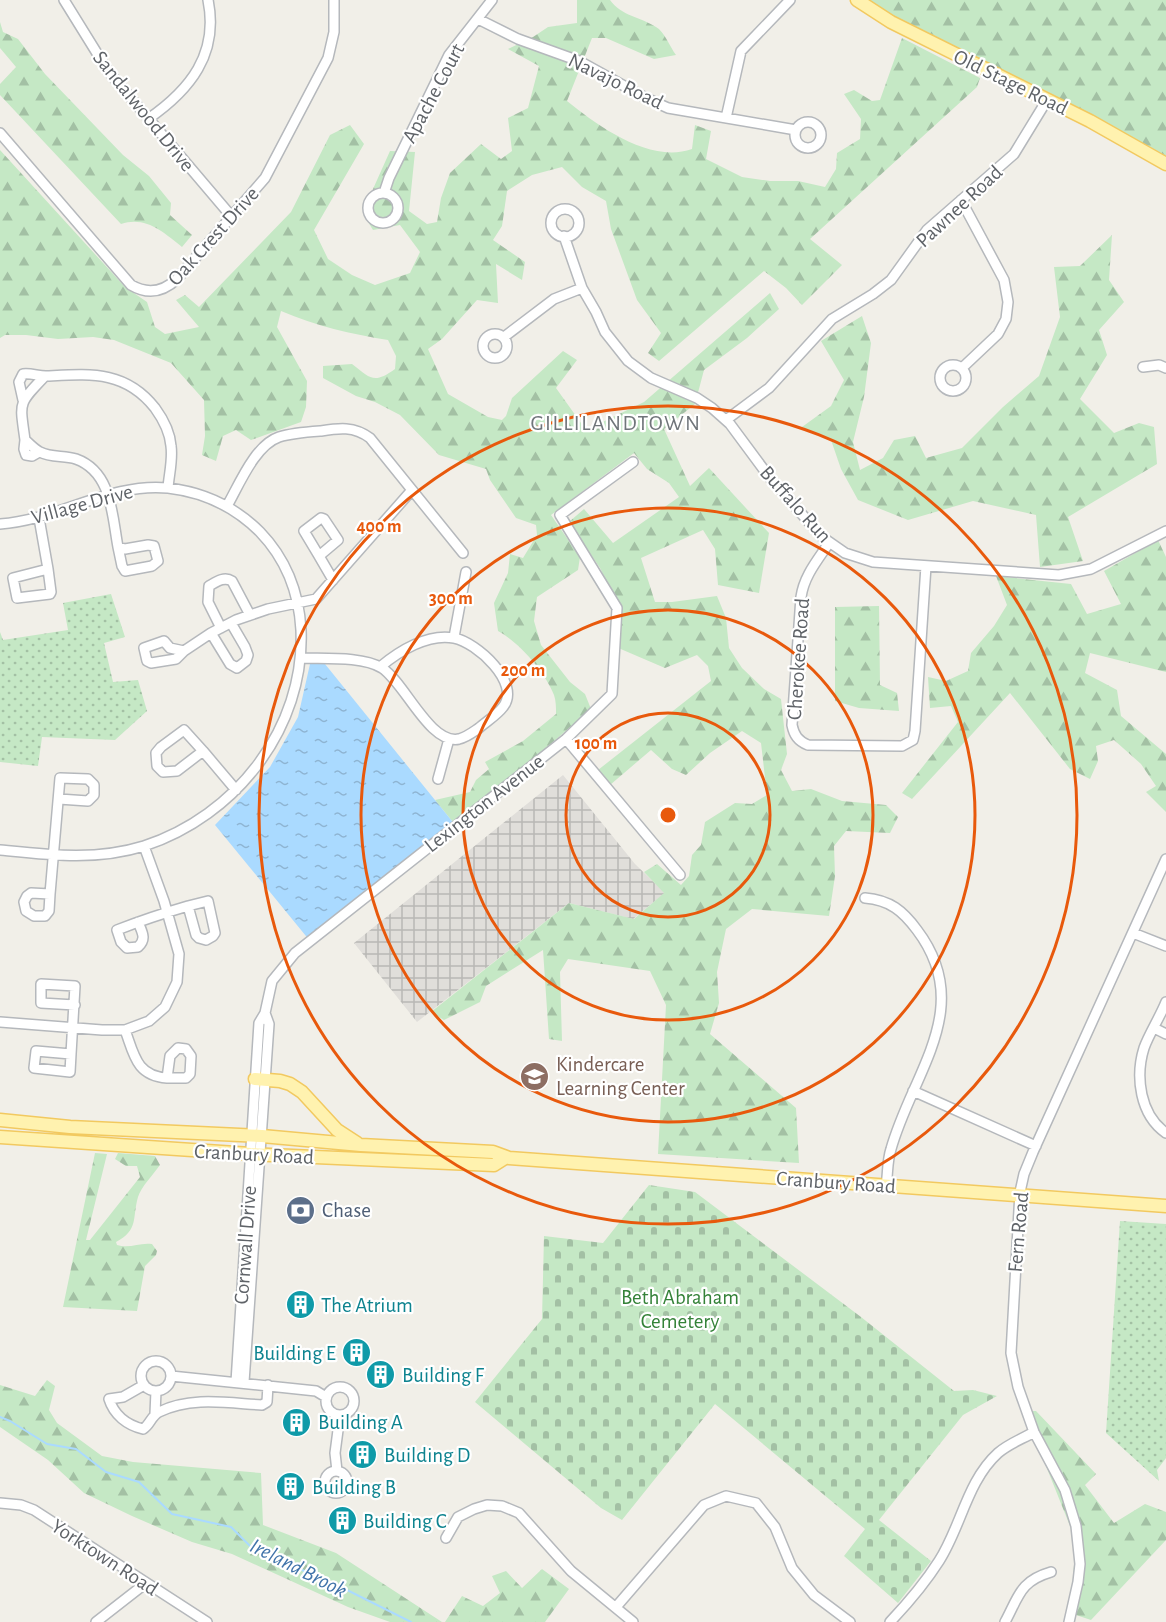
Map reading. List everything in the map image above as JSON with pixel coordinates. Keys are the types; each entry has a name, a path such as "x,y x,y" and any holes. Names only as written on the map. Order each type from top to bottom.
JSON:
{"main road":[{"name":"Old Stage Road","path":"857,0 891,22 1090,121 1166,164"},
{"path":"260,1079 290,1084 302,1092 337,1130 361,1145"},
{"name":"Cranbury Road","path":"0,1120 70,1127 257,1136 361,1145 493,1152 506,1158 1166,1206"},
{"name":"Cranbury Road","path":"0,1137 255,1154 494,1165 506,1158"}],"street":[{"name":"Sandalwood Drive","path":"64,0 108,71 232,217"},
{"path":"148,118 179,93 203,61 211,31 208,0"},
{"name":"Oak Crest Drive","path":"0,133 131,285 150,292 170,285 265,178 328,58 334,32 334,0"},
{"name":"Apache Court","path":"384,193 444,64 492,0"},
{"path":"726,118 741,51 790,0"},
{"name":"Navajo Road","path":"478,19 518,39 579,61 668,108 795,130"},
{"name":"Pawnee Road","path":"726,420 769,388 832,319 891,280 919,239 1014,154 1047,100"},
{"path":"961,200 1004,280 1008,302 1006,319 998,333 962,368"},
{"name":"Buffalo Run","path":"564,236 582,288 604,332 628,361 651,378 704,402 726,420 770,478 829,543 845,553 863,560 1059,575 1091,569 1166,531"},
{"path":"504,337 554,299 582,288"},
{"path":"1143,367 1159,365 1166,368"},
{"path":"118,547 108,495 102,479 85,463 74,458 39,452 25,441 21,410 23,400 19,382 23,374 102,375 123,381 148,399 163,420 171,446 168,488"},
{"path":"23,400 45,376"},
{"path":"227,506 254,460 266,445 279,437 339,428 357,430 370,438 463,553"},
{"name":"Lexington Avenue","path":"265,1013 272,981 295,953 566,739 612,694 617,608 560,515 633,462"},
{"name":"Village Drive","path":"0,524 39,518 108,495 139,488 168,488 198,494 227,506 249,521 278,554 292,581 301,624 301,658 295,689 285,720 261,761 236,790 210,813 189,826 144,846 99,855 54,856 0,850"},
{"path":"184,651 211,633 250,615 316,599 412,490"},
{"path":"39,518 48,569 51,592 17,598 13,578 48,569"},
{"name":"Cherokee Road","path":"829,543 807,574 801,597 792,725 795,735 802,743 808,745 902,746 913,740 926,566"},
{"path":"319,556 333,580"},
{"path":"454,638 466,572"},
{"path":"222,628 208,602 209,586 216,582 224,579 232,581 250,615"},
{"path":"211,633 230,664 237,668 242,665 248,655 231,623"},
{"path":"301,658 363,662 380,667 395,681 436,733 449,739 466,736 494,716 503,708 508,695 506,684 492,663 472,646 454,638 430,640 410,646 391,657 380,667"},
{"path":"203,751 172,773 160,770 155,762 158,749 184,730 203,751 236,790"},
{"path":"438,780 449,739"},
{"path":"566,739 680,875"},
{"path":"50,894 59,799"},
{"path":"0,1022 125,1030 143,1024 165,1007 175,989 180,961 167,912 144,846"},
{"name":"Fern Road","path":"1069,1622 1078,1582 1079,1545 1076,1526 1065,1490 1034,1432 1018,1387 1011,1353 1020,1195 1024,1174 1036,1146 1166,859"},
{"path":"865,898 879,899 904,912 934,958 942,1000 936,1038 890,1151 886,1186"},
{"path":"138,922 144,937 141,945 134,949 124,946 117,930 138,922 167,912 188,906"},
{"path":"1133,933 1166,946"},
{"path":"1166,1002 1144,1047 1140,1084 1150,1117 1166,1133"},
{"path":"71,1054 75,1005"},
{"name":"Cornwall Drive","path":"240,1382 260,1079 269,1023 265,1013"},
{"path":"1154,1028 1166,1034"},
{"path":"125,1030 142,1069 151,1076 167,1078"},
{"path":"913,1091 1036,1146"},
{"path":"153,1360 164,1362 171,1376 165,1388 156,1391 144,1385 141,1375 144,1366 153,1360"},
{"path":"171,1376 316,1391 326,1397 329,1410 340,1415 352,1409 354,1401 351,1393 345,1388 337,1387 331,1390 326,1397"},
{"path":"144,1385 123,1397 110,1399 112,1408 119,1417 143,1429 147,1427 155,1414 156,1391"},
{"path":"155,1414 188,1402 262,1405 267,1402 268,1385"},
{"path":"337,1471 335,1453 340,1415"},
{"path":"890,1622 910,1600 939,1561 953,1536 976,1481 985,1468 999,1452 1034,1432"},
{"path":"616,1607 704,1504 726,1496 756,1503 775,1527 792,1568 814,1594 850,1622"},
{"name":"Yorktown Road","path":"0,1503 21,1505 34,1510 207,1622"},
{"path":"447,1538 458,1517 474,1509 487,1505 502,1506 519,1513 571,1571 633,1622"},
{"path":"1005,1622 1018,1593 1028,1582 1039,1575 1051,1572"},
{"path":"96,1622 146,1583"}],"shaded area":[{"path":"563,775 635,864 665,893 633,919 569,903 417,1022 354,943"}],"green space":[{"path":"577,0 610,0 620,10 659,29 676,55 654,59 606,38 592,38 567,101 625,140 659,151 676,152 692,149 695,125 711,131 706,159 742,177 770,181 798,181 825,187 836,169 837,153 860,139 861,119 844,94 854,90 872,101 880,100 902,38 980,78 977,87 810,239 842,265 802,305 786,288 764,271 659,361 648,353 661,333 637,300 611,229 606,201 582,187 562,167 532,175 507,191 502,226 493,240 525,262 522,280 496,264 498,303 477,300 442,339 428,349 448,394 488,417 502,420 506,416 512,398 563,351 577,360 556,388 586,430 644,402 770,293 779,309 747,338 704,370 695,404 664,429 690,486 709,468 769,533 759,593 718,585 715,549 703,530 641,558 655,602 717,596 726,618 729,648 742,668 764,689 781,699 787,754 781,770 792,791 811,789 842,801 886,805 898,817 890,833 846,831 834,846 835,876 829,916 752,909 726,929 717,972 719,1003 710,1034 796,1108 799,1163 658,1154 666,1005 650,971 568,959 560,972 562,1041 549,1039 543,950 486,986 480,1002 444,1020 431,1012 569,903 634,919 664,893 644,872 657,864 681,885 689,876 692,855 701,845 705,822 735,803 752,804 767,795 761,743 742,731 710,753 686,775 672,769 651,750 610,785 598,770 711,681 708,666 697,655 665,668 616,647 622,611 600,568 569,522 584,509 613,543 679,497 669,483 647,469 634,453 551,515 580,557 578,570 537,597 534,621 541,645 570,682 585,694 591,709 456,826 435,800 470,792 476,780 489,769 485,762 523,741 556,714 554,695 545,677 523,650 498,631 494,603 508,573 510,554 523,558 537,535 536,525 516,518 490,480 486,469 439,455 400,415 375,402 356,396 323,378 323,366 352,364 373,378 388,374 395,369 396,356 388,340 334,329 281,311 277,327 307,381 306,407 301,422 251,440 236,430 223,436 216,461 202,455 205,436 204,400 171,363 114,340 93,337 58,339 26,335 5,335 0,338 0,150 125,287 147,302 155,327 165,334 199,327 176,300 185,295 199,307 291,212 330,135 350,125 364,144 314,230 328,259 352,275 375,285 410,273 420,252 400,225 373,230 365,217 373,189 390,151 415,152 409,211 427,224 437,222 441,198 450,173 481,144 501,159 512,151 508,118 528,108 539,66 508,49 548,27 577,23"},
{"path":"866,0 1166,0 1166,156 1092,115 892,17"},
{"path":"0,22 3,32 18,39 45,74 123,155 149,176 171,203 170,215 192,235 182,247 154,227 138,222 121,224 0,95 0,84 16,67 0,48"},
{"path":"1112,235 1109,280 1124,302 1099,330 1107,355 1080,399 1114,433 1139,423 1154,427 1157,464 1068,517 1083,561 1040,567 1036,515 973,501 908,520 858,500 841,469 831,440 802,427 831,406 844,380 821,341 862,316 871,343 864,397 853,442 860,470 883,458 894,440 915,436 926,458 962,448 1003,407 1039,376 1060,317 1054,267 1080,266"},
{"path":"1158,540 1166,557 1166,672 1090,653 1085,673 1117,690 1121,716 1166,754 1166,812 1146,792 1156,786 1141,764 1114,740 1096,746 1098,761 1090,779 1070,769 1010,693 912,799 902,793 958,722 951,706 930,708 928,677 946,681 968,671 971,653 994,626 1007,605 996,576 1071,584 1087,614 1121,604 1104,571"},
{"path":"111,594 125,637 104,643 113,682 138,680 147,711 115,740 42,737 38,766 0,762 0,632 3,640 68,630 63,603"},
{"path":"879,606 880,685 897,693 899,711 859,708 835,701 835,607"},
{"path":"95,1153 107,1154 86,1240 90,1240 140,1177 137,1166 126,1166 115,1159 118,1153 155,1156 160,1165 140,1193 131,1228 116,1242 117,1245 122,1246 152,1244 157,1251 145,1266 137,1311 63,1307"},
{"name":"Beth Abraham Cemetery","path":"649,1185 695,1192 861,1317 954,1391 973,1390 997,1396 963,1415 879,1520 931,1561 898,1603 844,1556 865,1529 715,1404 622,1520 601,1508 475,1402 542,1319 544,1236 603,1243"},
{"path":"1120,1221 1166,1224 1166,1458 1157,1470 1159,1481 1106,1433"},
{"path":"47,1380 55,1386 49,1410 57,1423 102,1456 133,1462 261,1473 263,1525 336,1553 442,1622 390,1622 348,1607 232,1554 192,1542 84,1493 48,1460 0,1427 0,1385 35,1396"},
{"path":"1024,1411 1036,1411 1096,1474 1085,1485 1114,1523 1145,1504 1166,1512 1166,1540 1091,1620 1070,1613 1076,1541"},
{"path":"542,1569 569,1589 545,1622 445,1622 462,1596 483,1606 500,1593 492,1576 506,1571 522,1588"}],"water":[{"path":"310,664 325,664 456,826 310,941 215,825 270,767 298,717"}],"waterway":[{"name":"Ireland Brook","path":"0,1417 47,1444 76,1449 106,1472 139,1482 172,1514 231,1527 251,1547 411,1622"}],"place":[{"name":"Kindercare Learning Center","path":"535,1076"},
{"name":"Chase","path":"301,1210"},
{"name":"The Atrium","path":"300,1305"},
{"name":"Building E","path":"357,1353"},
{"name":"Building F","path":"381,1375"},
{"name":"Building A","path":"297,1422"},
{"name":"Building D","path":"363,1455"},
{"name":"Building B","path":"291,1487"},
{"name":"Building C","path":"342,1521"}],"district":[{"name":"GILLILANDTOWN","path":"616,422"}]}
